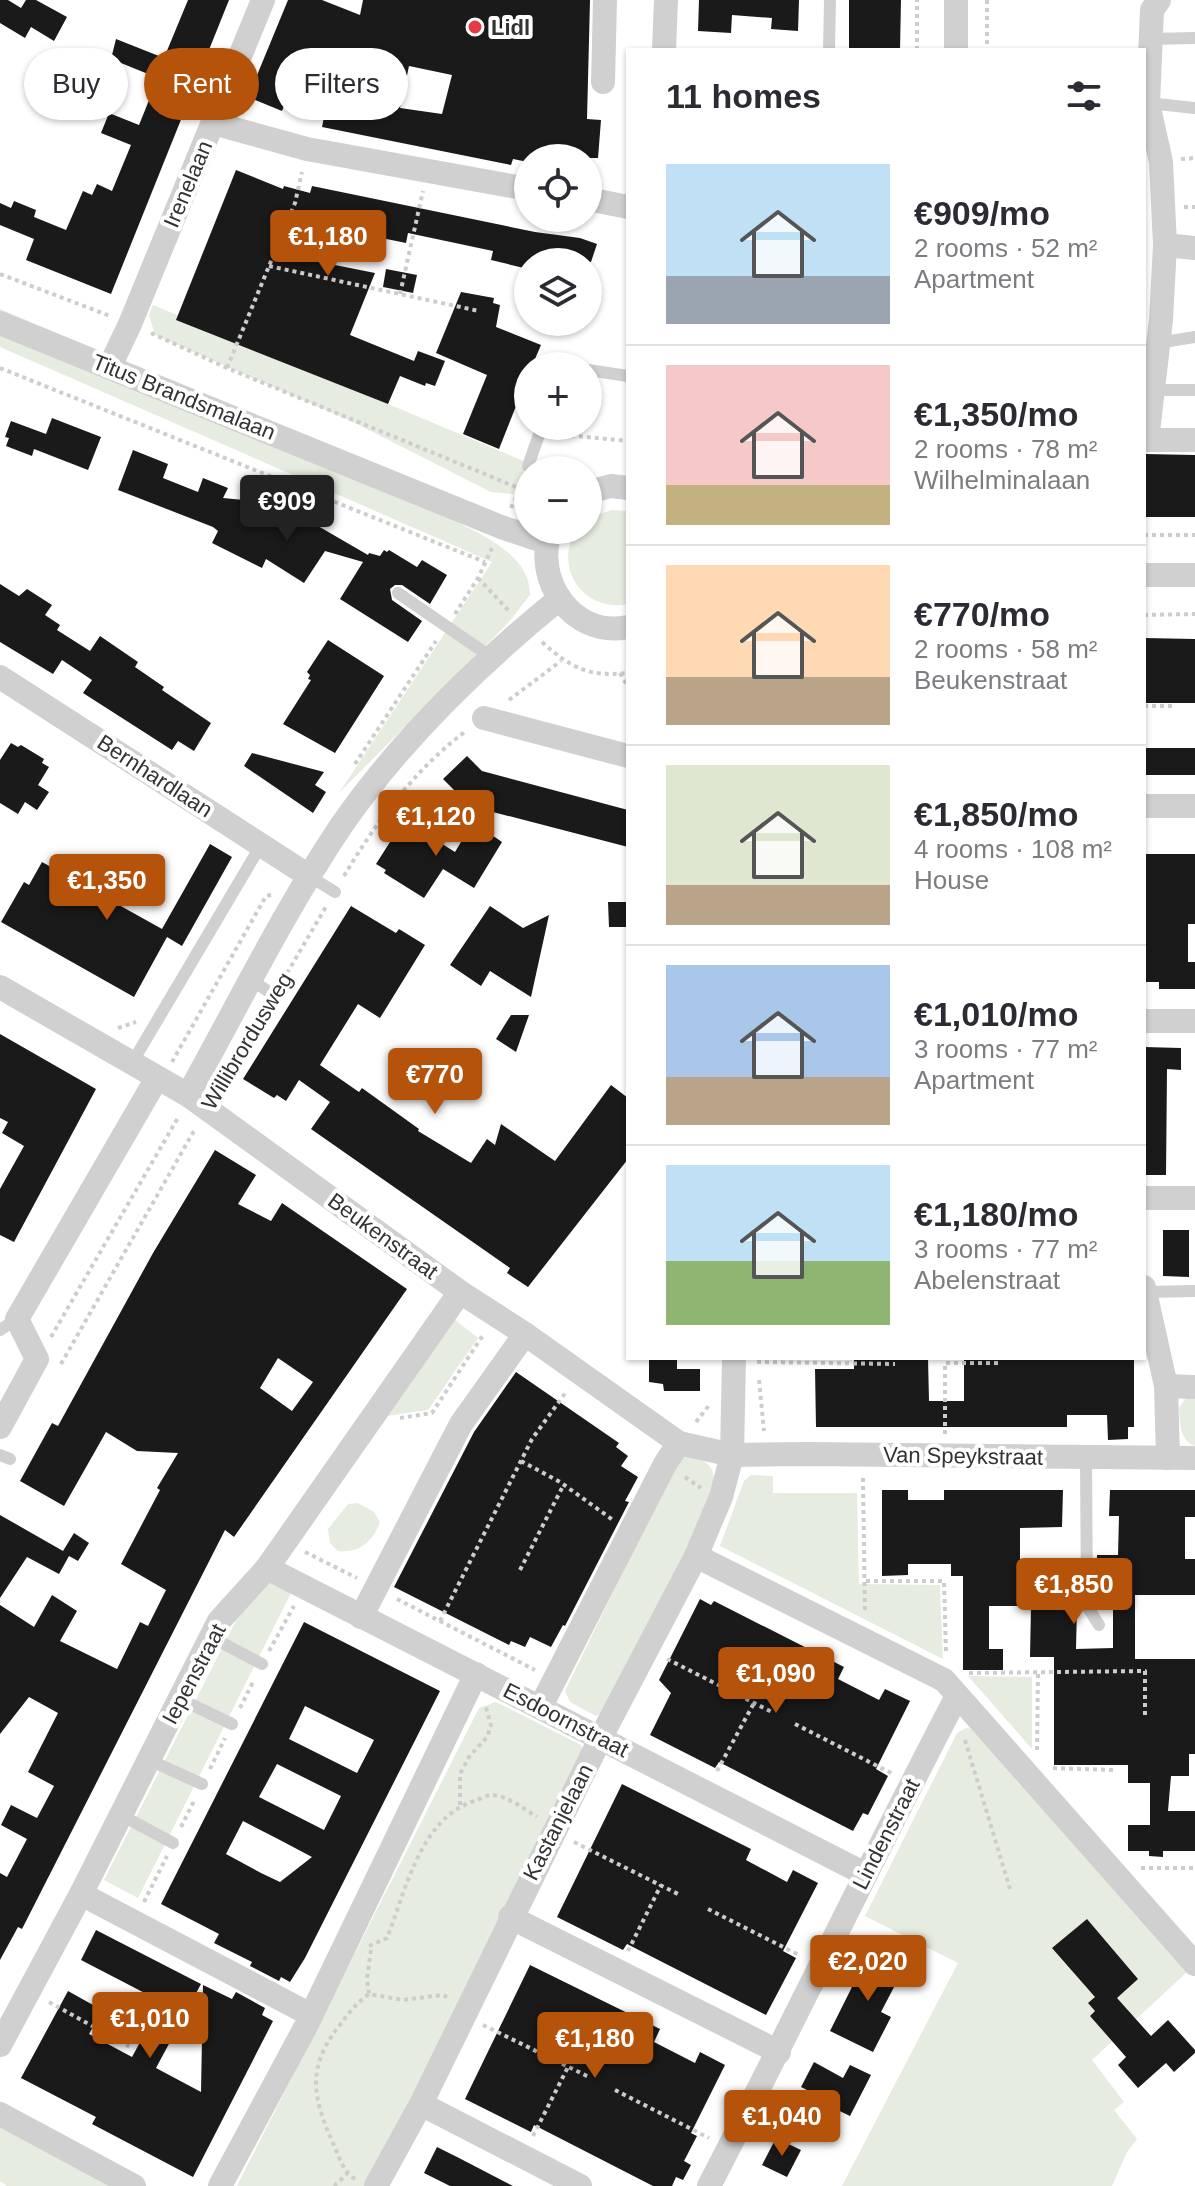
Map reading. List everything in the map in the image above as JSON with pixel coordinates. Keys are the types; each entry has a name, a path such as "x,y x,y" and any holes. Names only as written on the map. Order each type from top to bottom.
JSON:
{"street":[{"name":"Irenelaan","path":"110,366 263,0"},
{"path":"603,82 605,0"},
{"path":"664,48 666,0"},
{"path":"956,0 956,48"},
{"path":"1159,0 1152,10 1148,103 1161,162 1165,245 1147,440 1195,440"},
{"path":"213,123 307,149 514,187"},
{"path":"602,202 626,207"},
{"path":"1165,245 1195,248"},
{"name":"Titus Brandsmalaan","path":"0,323 501,527 514,529"},
{"path":"602,488 626,488"},
{"path":"548,544 545,564 559,599 579,618 599,627 626,627"},
{"path":"1146,575 1195,575"},
{"name":"Willibrordusweg","path":"197,1102 301,870 343,824 391,761 465,682 559,599"},
{"name":"Bernhardlaan","path":"0,677 301,870"},
{"path":"484,718 626,755"},
{"path":"1146,806 1195,806"},
{"name":"Beukenstraat","path":"0,987 197,1102 460,1292 679,1443 732,1455"},
{"path":"1146,1021 1195,1021"},
{"path":"0,1427 46,1367 9,1325 159,1080"},
{"path":"1146,1198 1195,1198"},
{"name":"Iepenstraat","path":"0,2045 81,1894 95,1856 121,1815 173,1705 219,1621 267,1568 460,1292"},
{"path":"1146,1295 1166,1386 1168,1458"},
{"path":"361,1617 461,1424 525,1334"},
{"name":"Kastanjelaan","path":"366,2183 421,2104 510,1917 696,1556 721,1497 732,1455 746,1360"},
{"path":"1166,1386 1195,1387"},
{"path":"541,1706 665,1464 679,1443"},
{"name":"Van Speykstraat","path":"732,1455 1195,1458"},
{"path":"696,1556 864,1639 952,1693 1032,1771 1114,1874 1195,1964"},
{"name":"Esdoornstraat","path":"267,1568 865,1874"},
{"path":"220,2186 311,2015 476,1674"},
{"name":"Lindenstraat","path":"709,2186 912,1783 952,1693"},
{"path":"81,1894 311,2015"},
{"path":"510,1917 619,1969 779,2052"},
{"path":"421,2104 580,2186"},
{"path":"0,2114 134,2186"}],"lane":[{"path":"829,48 830,0"},
{"path":"1151,39 1195,38"},
{"path":"1148,103 1195,108"},
{"path":"1158,343 1195,337"},
{"path":"602,372 626,376"},
{"path":"1153,390 1195,390"},
{"path":"398,593 491,657"},
{"path":"132,1063 261,845"},
{"path":"301,870 335,892"},
{"path":"251,980 274,995"},
{"path":"1146,1290 1195,1291"},
{"path":"1086,1458 1087,1606 1099,1625"},
{"path":"211,1637 262,1664"},
{"path":"173,1705 232,1724"},
{"path":"149,1760 202,1784"},
{"path":"121,1815 173,1843"}],"path":[{"path":"917,0 917,48"},
{"path":"987,0 987,48"},
{"path":"227,368 295,203 307,149"},
{"path":"400,294 427,171"},
{"path":"269,266 479,311"},
{"path":"0,274 130,324 227,368 514,486"},
{"path":"0,368 485,562"},
{"path":"602,437 626,441"},
{"path":"348,776 447,625 485,562 514,502"},
{"path":"1146,535 1195,535"},
{"path":"1146,615 1195,614"},
{"name":"Willibrordusweg","path":"251,1033 335,892 386,813 414,779 454,740 561,661"},
{"path":"620,673 626,684"},
{"path":"1146,706 1173,706"},
{"path":"159,1080 266,896 273,895 301,870"},
{"path":"195,957 222,973"},
{"path":"88,1038 161,1013"},
{"name":"Willibrordusweg","path":"46,1367 197,1102"},
{"name":"Willibrordusweg","path":"46,1367 183,1109 197,1102"},
{"path":"387,1421 432,1413 483,1335"},
{"path":"766,1455 746,1360 895,1364"},
{"path":"946,1457 945,1363 999,1363"},
{"path":"440,1621 532,1439 580,1373"},
{"path":"679,1443 711,1404"},
{"path":"863,1455 864,1639"},
{"path":"521,1461 560,1482 630,1531"},
{"path":"520,1570 563,1486"},
{"path":"285,1542 555,1680"},
{"path":"866,1581 944,1581 952,1693 1010,1889"},
{"path":"134,1922 262,1664 304,1587"},
{"path":"647,1649 774,1713"},
{"path":"952,1693 959,1673 1145,1671 1145,1717"},
{"path":"1038,1672 1032,1771 1114,1770"},
{"path":"460,1805 460,1774 469,1757 487,1737 491,1726 476,1674"},
{"path":"706,1792 754,1703"},
{"path":"795,1724 912,1783"},
{"path":"371,1947 387,1938 433,1830 460,1805 491,1795 511,1801 555,1830 678,1894"},
{"path":"1114,1874 1120,1869 1195,1868"},
{"path":"619,1969 661,1885"},
{"path":"708,1909 820,1966"},
{"path":"350,1934 371,1947"},
{"path":"369,1994 367,1978 371,1947"},
{"path":"29,1991 132,2048"},
{"path":"366,2183 347,2174 329,2134 315,2085 317,2062 329,2039 355,2004 369,1994 403,2000 442,1995 589,2077"},
{"path":"522,2156 568,2067"},
{"path":"615,2090 729,2148"},
{"path":"334,2186 347,2174"}],"shaded area":[{"path":"153,305 514,457 514,494 491,492 353,422 155,335 149,315"},
{"path":"0,309 157,375 335,457 482,535 515,559 526,575 530,595 509,622 339,793 492,562 0,347"},
{"path":"626,511 626,604 598,602 586,595 577,585 568,559 570,544 602,544 602,513"},
{"path":"454,1319 478,1338 428,1410 387,1416"},
{"path":"1195,1392 1195,1446 1183,1435 1179,1408 1187,1396"},
{"path":"689,1455 706,1463 713,1472 709,1502 608,1709 596,1716 570,1702 565,1691 678,1458"},
{"path":"751,1475 773,1476 773,1493 857,1493 859,1584 940,1585 943,1659 720,1546 744,1481"},
{"path":"358,1503 374,1512 380,1522 364,1545 338,1551 330,1543 328,1529 348,1504"},
{"path":"271,1581 292,1591 138,1898 104,1880 243,1607"},
{"path":"968,1676 1032,1677 1032,1749"},
{"path":"496,1702 581,1745 583,1758 366,2186 237,2186 479,1708"},
{"path":"966,1728 972,1729 1187,1972 1092,2060 1124,2102 1114,2110 1137,2139 1127,2152 1112,2186 842,2186 958,1963 865,1916 957,1733"},
{"path":"0,2127 111,2186 7,2186 0,2181"}],"building":[{"path":"0,0 8,0 21,8 26,0 36,0 67,17 54,41 31,27 25,38 0,23"},
{"path":"188,0 229,0 210,48 168,48"},
{"path":"288,0 322,0 360,15 363,0 590,0 587,119 601,120 599,144 514,144 511,165 322,127 323,120 408,120 408,109 442,114 452,75 409,66 408,71 408,48 275,48 275,108 259,102 259,70"},
{"path":"699,0 799,0 798,31 771,29 772,18 732,15 731,33 698,31"},
{"path":"849,0 901,0 900,48 849,48"},
{"path":"116,39 144,50 144,72 128,66 128,48 114,48"},
{"path":"144,113 144,120 181,120 111,294 26,260 34,239 0,225 0,203 11,208 14,201 36,210 34,217 66,230 83,191 92,195 97,184 112,191 131,145 101,133 106,120 126,120 139,125"},
{"path":"236,170 283,189 284,186 310,193 312,186 514,228 514,232 580,238 597,244 596,248 514,248 514,266 491,260 493,251 408,233 406,243 328,227 320,262 375,273 350,335 414,361 418,351 445,361 435,386 426,383 425,386 400,376 388,404 176,320"},
{"path":"386,269 417,275 413,293 383,287"},
{"path":"461,292 494,298 493,303 500,305 496,327 541,345 538,352 514,352 514,411 499,449 463,434 487,375 436,353"},
{"path":"52,418 101,437 88,470 34,449 32,456 6,446 9,438 5,437 11,421 46,434"},
{"path":"133,450 168,464 163,478 198,492 203,478 228,488 223,498 254,501 318,526 368,555 380,556 384,550 389,550 417,567 422,560 447,575 430,604 402,585 390,589 392,600 422,621 408,642 340,599 363,562 325,551 304,583 266,559 262,568 212,543 218,531 213,527 118,490"},
{"path":"1146,454 1195,455 1195,517 1146,517"},
{"path":"0,584 19,596 27,589 52,605 45,615 60,625 57,630 90,651 100,636 138,662 135,667 164,687 162,690 211,723 194,751 178,741 172,750 83,693 92,680 62,660 53,674 0,642"},
{"path":"1146,638 1195,639 1195,703 1146,703"},
{"path":"328,640 384,676 335,753 283,724 311,680 307,672"},
{"path":"11,743 18,747 21,745 44,759 42,763 49,767 38,785 49,792 37,810 25,802 18,814 0,803 0,760"},
{"path":"1146,748 1195,748 1195,775 1146,775"},
{"path":"252,753 324,772 315,785 326,792 313,813 244,766"},
{"path":"467,756 482,771 626,809 626,846 470,806 443,779"},
{"path":"404,820 455,852 473,822 502,842 474,888 443,869 424,898 384,873 386,870 376,864"},
{"path":"210,844 232,857 182,946 167,937 134,997 1,922 24,882 29,885 42,862 162,929"},
{"path":"1146,854 1195,854 1195,924 1188,924 1188,962 1195,962 1195,989 1159,989 1159,982 1146,982"},
{"path":"608,902 626,902 626,927 609,927"},
{"path":"351,906 396,933 399,929 425,945 380,1018 358,1004 320,1065 359,1092 362,1088 418,1131 471,1163 487,1139 495,1145 501,1124 555,1161 611,1085 626,1096 626,1162 528,1287 507,1273 510,1268 311,1129 330,1102 299,1080 286,1101 277,1095 274,1098 243,1079"},
{"path":"490,906 523,928 549,915 531,997 490,971 481,986 450,965"},
{"path":"511,1015 529,1015 516,1052 496,1039"},
{"path":"0,1034 96,1089 14,1242 0,1235 0,1189 24,1146 2,1133 8,1122 0,1118"},
{"path":"1146,1047 1181,1048 1181,1070 1167,1069 1166,1175 1146,1175"},
{"path":"215,1150 256,1175 238,1204 271,1221 282,1203 407,1289 234,1537 225,1530 22,1929 18,1927 0,1960 0,1873 7,1877 27,1839 1,1825 11,1805 37,1818 54,1786 28,1772 58,1713 29,1697 0,1734 0,1605 34,1627 52,1595 77,1611 60,1641 117,1669 140,1622 148,1626 166,1590 121,1564 160,1490 157,1488 178,1453 137,1451 106,1432 64,1506 20,1481 52,1423 58,1426 153,1253","holes":["278,1358 313,1382 292,1411 260,1388"]},
{"path":"1163,1230 1189,1230 1189,1277 1163,1276"},
{"path":"649,1360 677,1360 677,1369 700,1369 700,1391 664,1391 663,1384 649,1382"},
{"path":"854,1360 928,1360 929,1401 964,1401 964,1360 1134,1360 1134,1427 1128,1427 1128,1439 1108,1440 1107,1415 1067,1415 1067,1427 816,1427 815,1369 854,1369"},
{"path":"516,1372 619,1443 616,1447 628,1456 621,1466 638,1477 625,1501 629,1502 551,1647 530,1637 525,1647 511,1641 509,1645 394,1587 474,1432"},
{"path":"882,1490 908,1490 908,1500 944,1500 944,1490 1063,1490 1062,1527 1020,1528 1020,1565 1078,1564 1076,1649 1113,1648 1113,1597 1096,1597 1097,1555 1118,1555 1119,1516 1109,1516 1110,1490 1195,1490 1195,1517 1185,1517 1185,1559 1195,1559 1195,1595 1135,1595 1135,1659 1195,1659 1195,1754 1189,1754 1189,1776 1171,1776 1168,1811 1195,1811 1195,1851 1163,1851 1163,1857 1149,1856 1149,1851 1128,1851 1128,1825 1150,1825 1150,1783 1128,1783 1128,1765 1054,1765 1054,1657 1030,1657 1031,1606 989,1606 989,1649 1003,1649 1003,1670 963,1670 963,1576 951,1576 951,1564 908,1564 908,1575 882,1576"},
{"path":"0,1515 63,1551 74,1533 89,1543 78,1561 69,1556 59,1574 27,1557 0,1598"},
{"path":"700,1599 711,1605 714,1601 844,1667 838,1679 879,1700 885,1689 910,1701 876,1769 888,1776 868,1815 863,1813 853,1831 719,1762 715,1768 650,1735 671,1693 659,1680"},
{"path":"304,1622 440,1691 290,1982 281,1977 279,1981 250,1966 252,1962 214,1943 219,1934 161,1904","holes":["305,1706 374,1740 357,1773 289,1739","277,1764 341,1796 324,1830 259,1797","243,1821 312,1857 280,1882 226,1854"]},
{"path":"622,1784 751,1849 746,1860 787,1882 793,1870 818,1883 783,1951 796,1958 766,2015 627,1944 623,1950 557,1917"},
{"path":"1087,1919 1138,1979 1117,1998 1151,2036 1168,2020 1195,2050 1174,2072 1166,2063 1138,2088 1118,2065 1126,2057 1090,2016 1095,2011 1088,2003 1095,1997 1052,1948"},
{"path":"96,1930 201,1984 156,2068 201,2092 203,1985 232,1999 236,1992 265,2008 262,2015 273,2021 193,2177 92,2124 96,2117 21,2078 68,1991 102,2010 89,2034 132,2057 162,2002 81,1960"},
{"path":"869,1953 881,1959 884,1955 905,1966 881,2012 891,2017 873,2052 830,2031"},
{"path":"530,1965 660,2029 654,2042 695,2063 700,2052 725,2065 691,2133 697,2136 684,2161 691,2165 683,2180 676,2177 672,2186 653,2186 534,2125 531,2132 465,2099"},
{"path":"814,2062 843,2078 850,2065 871,2075 850,2116 823,2103 825,2099 801,2087"},
{"path":"776,2138 801,2150 787,2177 762,2165"},
{"path":"437,2147 513,2186 450,2186 424,2173"}],"place":[{"name":"Lidl","path":"475,27"}]}
